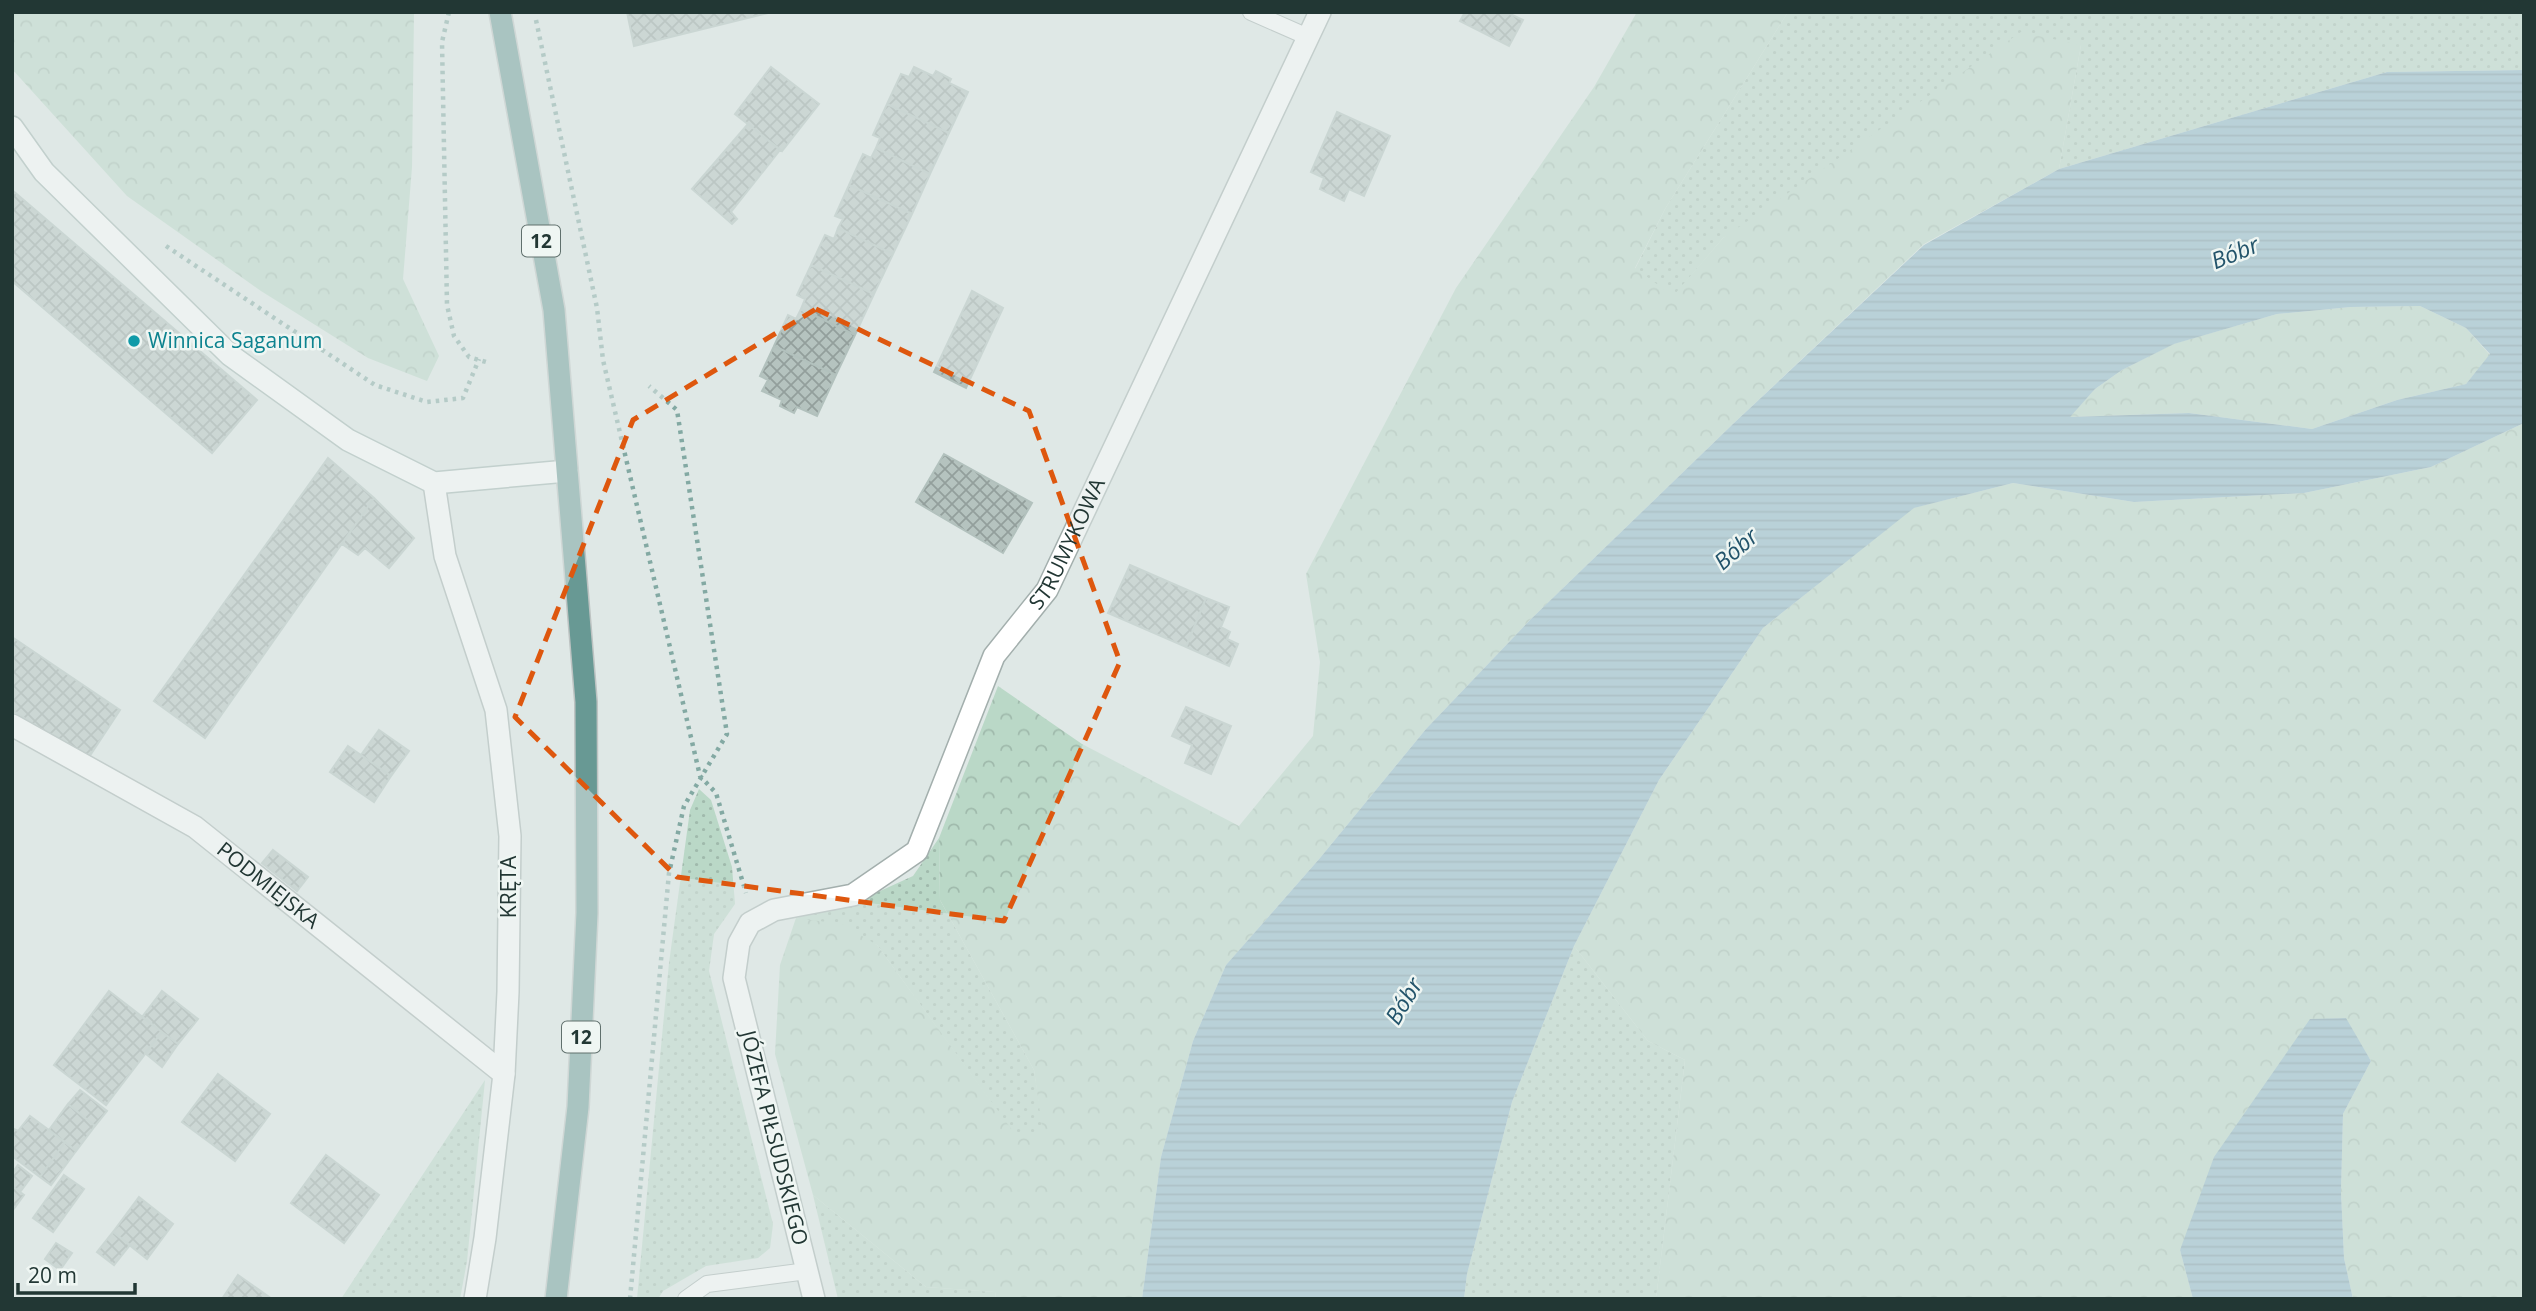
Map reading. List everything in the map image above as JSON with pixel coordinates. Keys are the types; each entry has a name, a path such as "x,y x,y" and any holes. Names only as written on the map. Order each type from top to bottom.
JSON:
{"main road":[{"name":"12","path":"500,12 554,310 586,702 587,913 578,1107 556,1299"}],"street":[{"name":"STRUMYKOWA","path":"750,923 774,910 853,895 917,851 994,656 1047,590 1320,12"},
{"path":"12,127 44,172 230,355 348,440 434,483 567,471"},
{"name":"KRĘTA","path":"434,483 445,556 496,710 510,836 504,1074 485,1238 475,1299"},
{"name":"PODMIEJSKA","path":"12,725 194,827 504,1074"},
{"name":"JÓZEFA PIŁSUDSKIEGO","path":"750,923 739,943 734,978 814,1299"}],"lane":[{"path":"1251,12 1308,37"},
{"path":"686,1299 706,1284 807,1271"}],"path":[{"path":"449,12 442,42 447,305 454,336 469,357 486,362"},
{"path":"534,12 597,308 603,360 700,776 716,793 746,891 750,923"},
{"path":"162,243 375,385 427,402 463,398 479,359"},
{"path":"630,1299 668,873 684,806 727,734 677,410 649,386"}],"highlighted area":[{"path":"816,309 1029,411 1120,662 1004,921 677,877 515,717 633,420"}],"green space":[{"path":"12,12 414,12 412,167 403,279 439,356 427,381 368,358 261,291 127,196 12,69"},
{"path":"1637,12 1788,12 1665,209 1635,268 1673,296 1723,238 2021,32 2081,45 2059,169 1924,244 1734,423 1531,619 1426,729 1320,858 1226,965 1193,1041 1161,1157 1142,1299 996,1299 995,1292 926,1287 813,1195 775,1054 780,965 796,918 842,924 877,945 1015,1134 1043,1134 1034,1070 940,900 939,838 998,686 1082,744 1239,826 1313,736 1320,662 1306,574 1456,288 1594,87"},
{"path":"1788,12 2524,12 2524,70 2387,72 2059,169 2081,45 1723,238 1673,297 1635,269 1665,209"},
{"path":"2420,306 2466,328 2490,355 2466,384 2397,400 2312,429 2189,413 2069,417 2095,389 2122,370 2173,344 2277,314 2351,307"},
{"path":"2524,423 2524,1299 2353,1299 2344,1258 2341,1192 2343,1114 2371,1061 2345,1018 2310,1020 2180,1250 2193,1299 1656,1299 1685,1060 1648,1041 1574,946 1659,780 1763,628 1913,508 2013,483 2134,502 2304,493 2431,467"},
{"path":"699,789 711,800 732,867 735,904 714,934 709,971 773,1224 770,1248 758,1258 706,1266 663,1291 658,1299 637,1299 669,963 690,810"},
{"path":"939,838 940,900 1034,1070 1044,1134 1015,1135 877,945 796,918 856,902 913,876"},
{"path":"1574,946 1648,1041 1685,1060 1656,1299 1464,1299 1467,1274 1512,1102"},
{"path":"485,1080 467,1261 460,1299 341,1299"},
{"path":"813,1195 926,1287 995,1292 996,1299 838,1299"}],"water":[{"name":"Bóbr","path":"2524,70 2524,423 2431,467 2304,493 2134,502 2013,483 1914,508 1763,628 1659,780 1574,946 1512,1102 1467,1274 1464,1299 1142,1299 1161,1157 1193,1041 1226,965 1320,858 1426,729 1531,619 1924,245 2059,169 2387,72","holes":["2420,306 2466,328 2490,354 2466,384 2397,400 2312,429 2189,413 2070,417 2095,389 2122,370 2174,344 2277,314 2351,307"]},
{"path":"2346,1018 2371,1061 2343,1114 2341,1192 2344,1258 2353,1299 2193,1299 2180,1250 2214,1157 2310,1019"}],"building":[{"path":"627,12 772,12 634,46"},
{"path":"1465,12 1506,12 1523,20 1509,46 1460,21"},
{"path":"771,67 819,104 782,151 735,114"},
{"path":"914,67 933,76 936,71 951,79 949,83 968,92 949,133 887,104 901,74 909,77"},
{"path":"887,104 949,133 930,174 876,148 880,138 873,135"},
{"path":"1337,112 1390,136 1364,196 1349,189 1344,201 1320,189 1324,178 1311,172"},
{"path":"748,124 780,150 731,212 737,219 732,224 692,189"},
{"path":"876,148 930,174 912,214 849,185 863,154 871,158"},
{"path":"849,185 912,214 893,254 838,228 843,219 835,216"},
{"name":"Winnica Saganum","path":"12,190 257,400 212,453 12,281"},
{"path":"838,228 893,254 874,294 811,265 825,235 834,239"},
{"path":"811,265 874,294 855,335 801,309 805,299 797,295"},
{"path":"972,291 1003,308 966,388 934,372"},
{"path":"801,309 855,335 836,375 774,346 788,315 796,319"},
{"path":"774,346 836,375 817,416 797,407 794,413 780,406 782,400 762,391 768,380 760,376"},
{"path":"944,454 1032,503 1003,553 916,502"},
{"path":"328,458 374,498 205,738 154,701"},
{"path":"374,498 414,538 389,568 365,548 358,555 342,544"},
{"path":"1130,565 1206,598 1186,647 1108,613"},
{"path":"1206,598 1229,607 1221,627 1230,632 1227,639 1238,644 1229,666 1186,647"},
{"path":"12,637 120,710 87,760 12,710"},
{"path":"1186,707 1231,726 1211,774 1185,763 1192,745 1172,736"},
{"path":"379,730 409,751 391,776 361,755"},
{"path":"348,746 391,776 374,802 330,772"},
{"path":"273,850 308,877 297,891 262,863"},
{"path":"109,991 162,1032 106,1105 54,1065"},
{"path":"162,991 198,1019 178,1044 142,1017"},
{"path":"162,1032 178,1044 162,1067 145,1053"},
{"path":"218,1074 270,1114 235,1161 182,1122"},
{"path":"80,1090 107,1111 95,1126 68,1104"},
{"path":"68,1104 95,1126 76,1151 49,1130"},
{"path":"30,1116 65,1142 40,1177 12,1156 12,1128 18,1131"},
{"path":"65,1142 76,1151 51,1185 40,1177"},
{"path":"326,1155 379,1195 344,1243 291,1203"},
{"path":"18,1165 32,1176 20,1192 12,1186 12,1173"},
{"path":"64,1175 84,1189 53,1232 33,1218"},
{"path":"12,1186 24,1195 13,1210 12,1209"},
{"path":"139,1197 173,1224 147,1259 113,1232"},
{"path":"113,1232 130,1245 114,1265 97,1252"},
{"path":"56,1243 72,1253 60,1270 45,1259"},
{"path":"238,1275 272,1299 222,1299"}],"place":[{"name":"Winnica Saganum","path":"134,341"}]}
